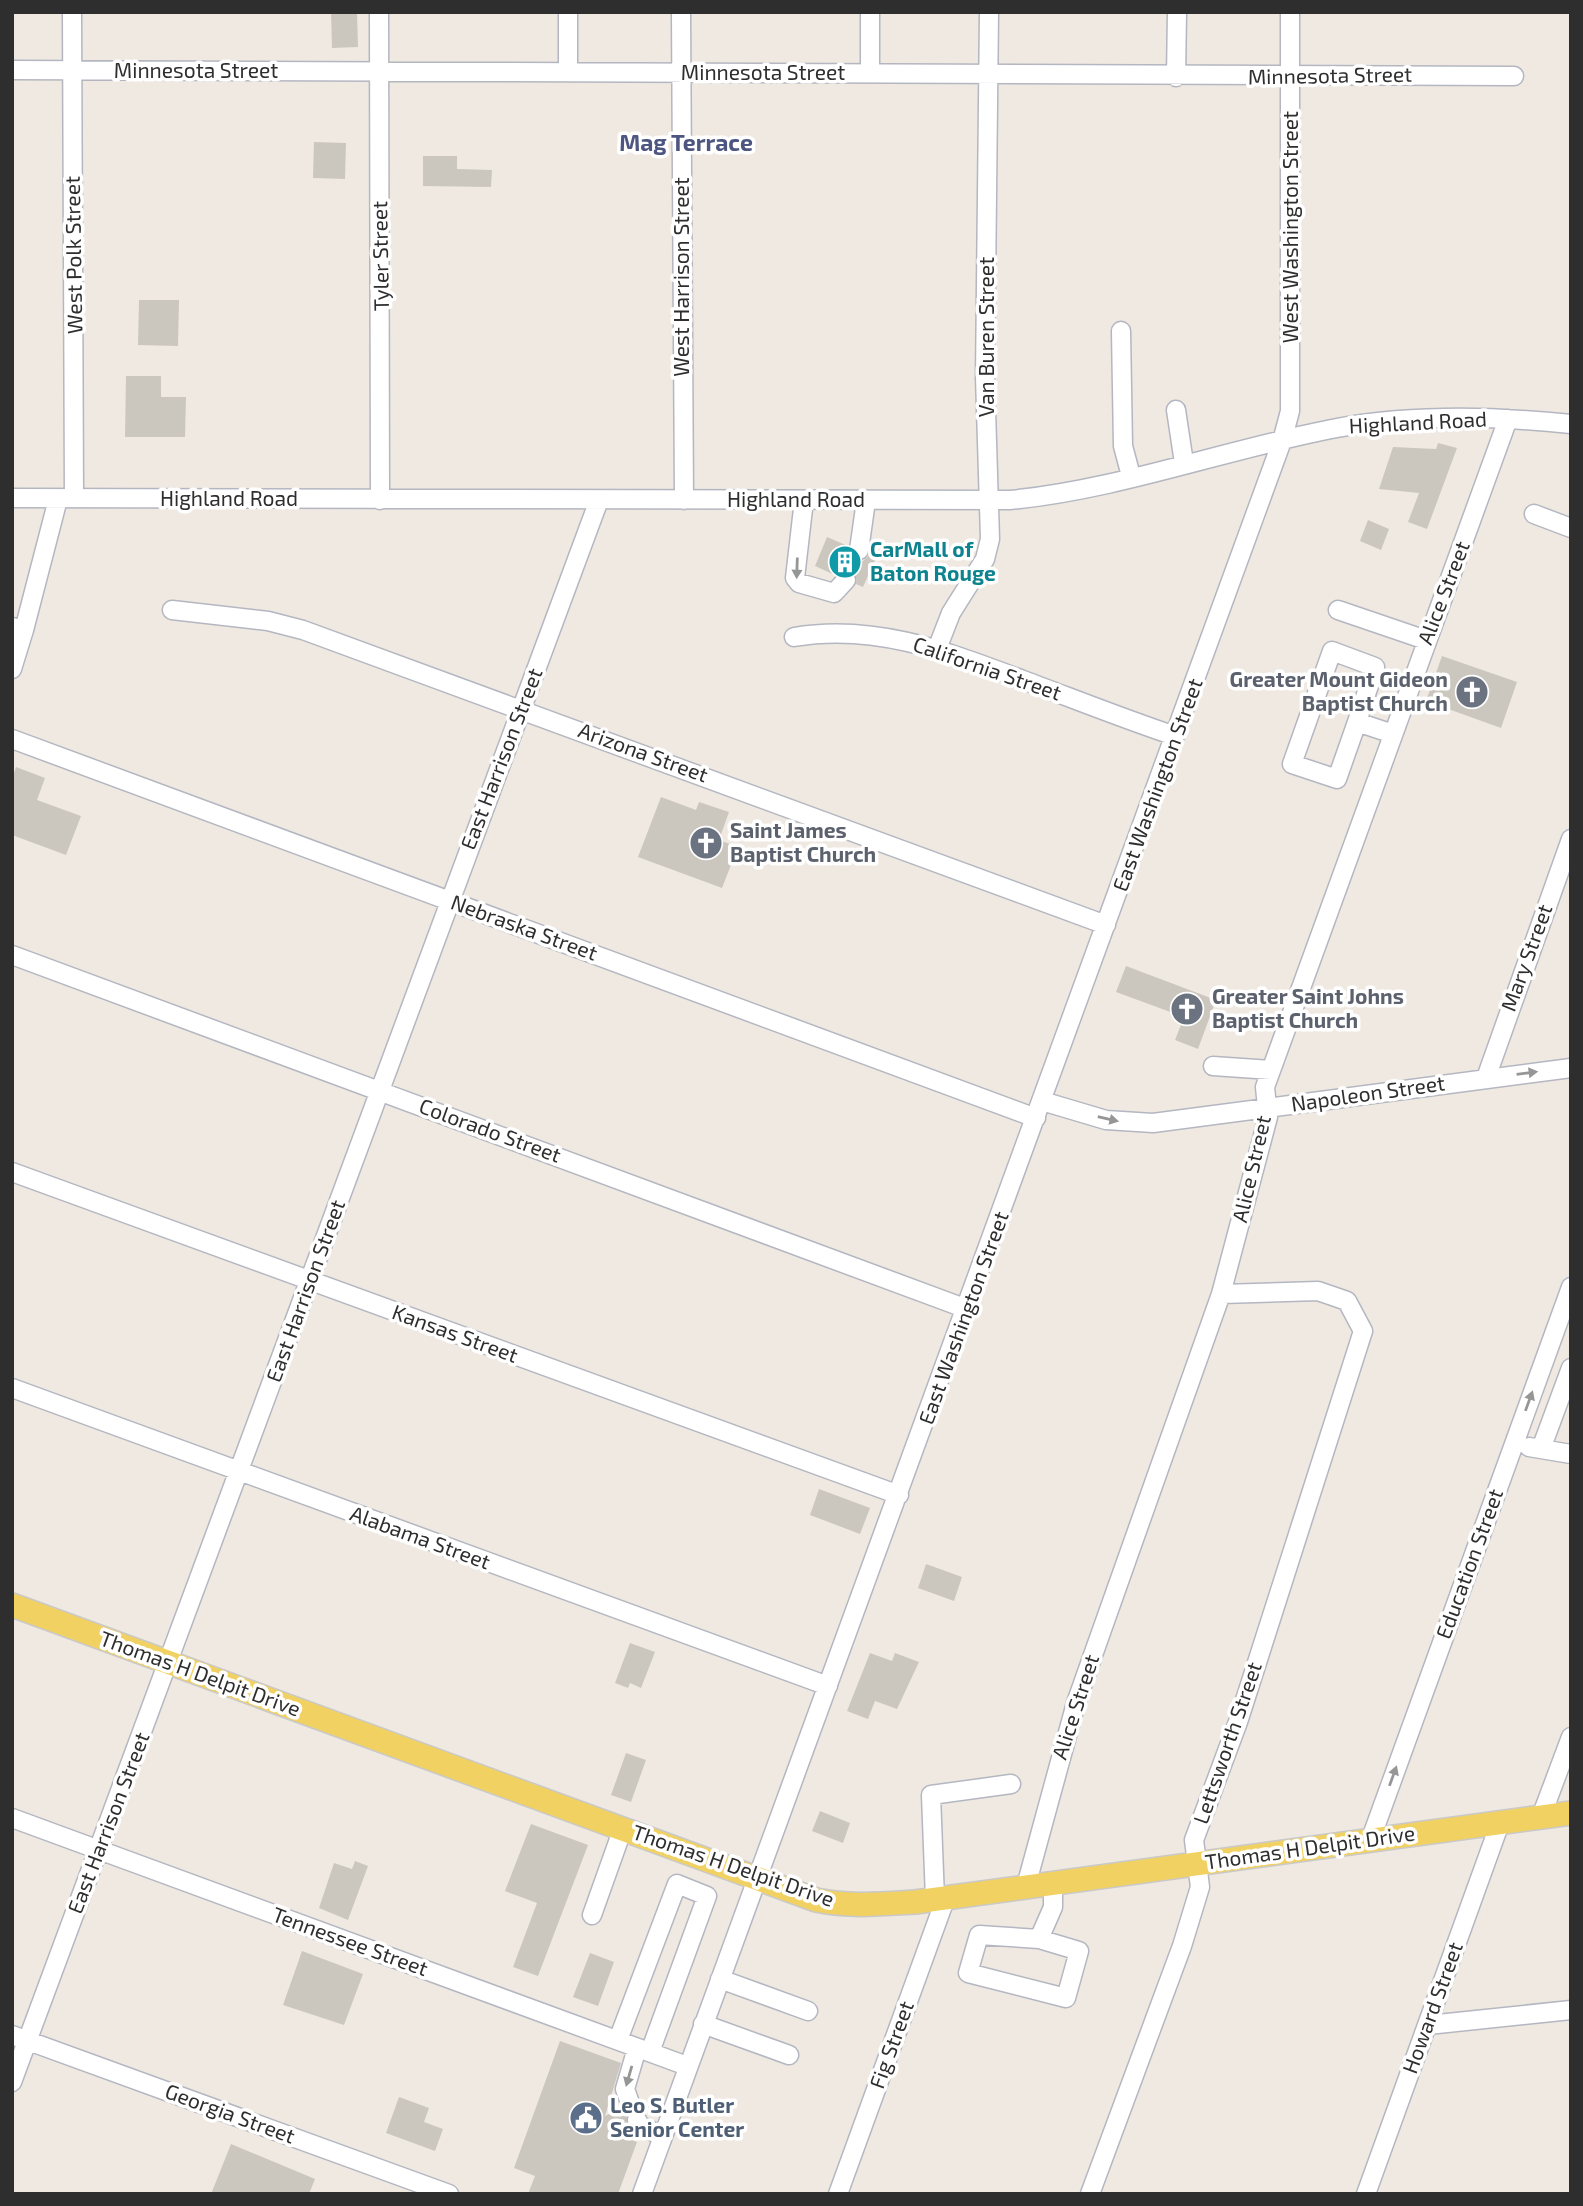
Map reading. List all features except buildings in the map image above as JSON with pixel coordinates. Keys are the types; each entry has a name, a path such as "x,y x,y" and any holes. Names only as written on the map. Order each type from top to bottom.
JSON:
{"main road":[{"name":"Thomas H Delpit Drive","path":"12,1605 816,1900 837,1904 871,1905 940,1898 1571,1813"}],"street":[{"name":"West Polk Street","path":"12,669 18,628 66,498 72,12"},
{"name":"Tyler Street","path":"379,12 380,500"},
{"path":"568,12 568,71"},
{"name":"West Harrison Street","path":"681,12 684,500"},
{"path":"870,12 870,73"},
{"name":"Van Buren Street","path":"937,649 951,613 989,548 990,500 985,377 989,12"},
{"path":"1176,77 1177,12"},
{"name":"West Washington Street","path":"1282,440 1290,411 1290,12"},
{"name":"Minnesota Street","path":"12,70 568,71 1176,77 1290,77 1320,74 1514,76"},
{"path":"1121,331 1123,446 1131,476"},
{"path":"1175,410 1185,463"},
{"name":"Highland Road","path":"12,498 990,500 1040,497 1337,428 1398,420 1508,419 1571,424"},
{"name":"Alice Street","path":"1026,1886 1076,1703 1221,1294 1268,1117 1265,1087 1508,419"},
{"name":"East Washington Street","path":"642,2194 899,1496 1282,440"},
{"name":"East Harrison Street","path":"12,2082 19,2038 98,1849 170,1663 449,900 599,500"},
{"path":"804,500 795,578 799,583 834,593 846,580"},
{"path":"859,550 866,501"},
{"path":"1534,514 1571,528"},
{"name":"Arizona Street","path":"172,610 268,621 303,630 522,708 1106,925"},
{"path":"1338,610 1426,640"},
{"name":"California Street","path":"794,637 821,632 856,632 913,641 1175,736"},
{"path":"1332,651 1375,667 1357,722 1337,779 1292,764 1332,651"},
{"path":"1357,722 1393,734"},
{"name":"Nebraska Street","path":"12,739 449,900 1039,1109"},
{"name":"Mary Street","path":"1486,1078 1571,839"},
{"name":"Colorado Street","path":"12,955 967,1309"},
{"path":"1213,1066 1271,1070"},
{"name":"Napoleon Street","path":"1039,1109 1136,1123 1571,1068"},
{"name":"Kansas Street","path":"12,1172 899,1496"},
{"name":"Education Street","path":"1370,1840 1570,1289"},
{"name":"Lettsworth Street","path":"1090,2194 1182,1946 1200,1887 1194,1840 1238,1722 1363,1331 1347,1301 1318,1291 1221,1294"},
{"path":"1541,1449 1571,1368"},
{"name":"Alabama Street","path":"12,1388 828,1686"},
{"path":"1514,1443 1571,1454"},
{"path":"1541,1817 1571,1737"},
{"path":"940,1898 931,1795 1011,1784"},
{"name":"Tennessee Street","path":"12,1818 687,2066"},
{"name":"Howard Street","path":"1366,2194 1500,1823"},
{"path":"592,1915 623,1828"},
{"path":"1039,1939 1053,1907 1053,1882"},
{"path":"618,2040 677,1884 707,1896 644,2050 625,2089 640,2126 663,2136"},
{"name":"Fig Street","path":"838,2194 940,1898"},
{"path":"979,1935 1039,1939 1079,1951 1066,1998 968,1973 979,1935"},
{"path":"720,1979 808,2011"},
{"path":"1427,2025 1571,2010"},
{"path":"704,2024 789,2055"},
{"name":"Georgia Street","path":"19,2038 449,2194"}],"tunnel":[{"path":"846,580 859,550"}],"place":[{"name":"CarMall of Baton Rouge","path":"845,562"},
{"name":"Greater Mount Gideon Baptist Church","path":"1472,692"},
{"name":"Saint James Baptist Church","path":"706,843"},
{"name":"Greater Saint Johns Baptist Church","path":"1187,1009"},
{"name":"Leo S. Butler Senior Center","path":"586,2118"}],"district":[{"name":"Mag Terrace","path":"686,143"}]}
